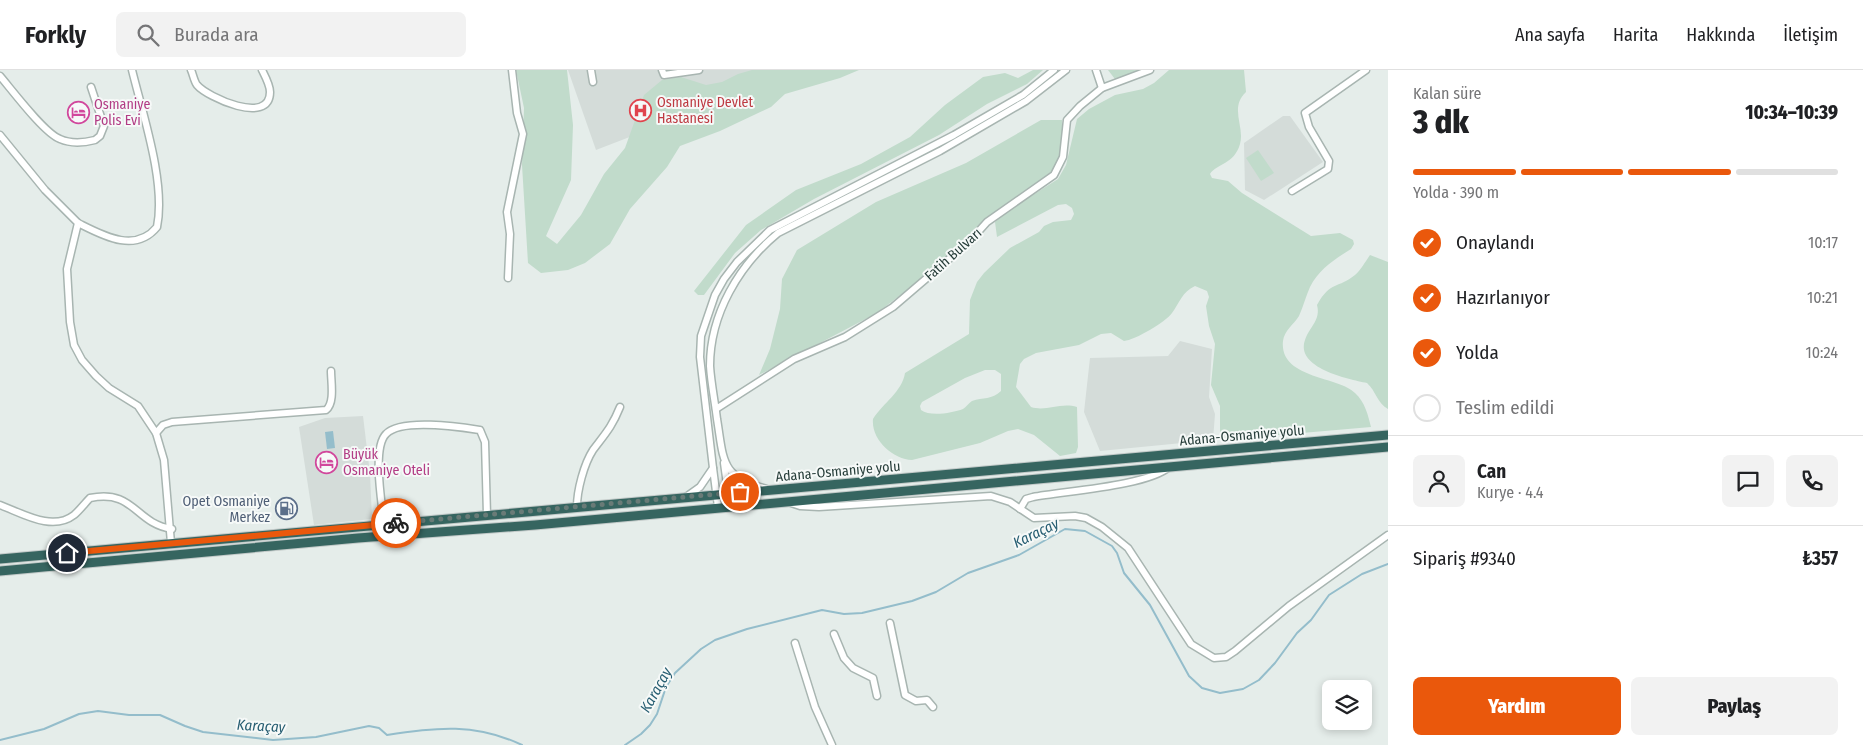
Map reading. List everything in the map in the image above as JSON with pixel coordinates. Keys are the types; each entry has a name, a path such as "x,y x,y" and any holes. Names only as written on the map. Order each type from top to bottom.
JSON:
{"highway":[{"name":"Adana-Osmaniye yolu","path":"0,559 1388,435"},
{"name":"Adana-Osmaniye yolu","path":"0,571 1388,447"}],"street":[{"path":"0,135 45,190 78,223 109,238 124,241 144,238 157,228 160,206 158,182 132,70"},
{"path":"191,70 196,84 203,89 224,102 248,108 258,107 269,98 270,92 262,70"},
{"path":"508,278 510,234 507,212 523,134 517,113 512,70"},
{"path":"591,70 593,82"},
{"path":"662,70 664,75 699,70"},
{"path":"718,507 700,357 701,336 715,295 737,262 770,230 954,135 1023,95 1054,70"},
{"path":"730,506 710,366 714,335 734,282 765,244 778,233 947,147 1026,101 1066,70"},
{"path":"1096,70 1102,88"},
{"name":"Fatih Bulvarı","path":"716,409 794,359 845,337 893,307 962,248 987,222 1054,175 1063,157 1067,120 1080,106 1102,88 1150,70"},
{"path":"1292,190 1328,169 1329,166 1329,161 1309,127 1305,113 1366,70"},
{"path":"0,76 58,139 74,143 94,140 100,136 104,126 91,87"},
{"path":"78,223 67,269 70,322 74,345 82,360 96,376 138,406 156,433 164,460 172,543"},
{"path":"156,433 163,425 172,422 326,410 330,407 331,402 331,371"},
{"path":"577,507 582,481 592,452 610,430 620,407"},
{"path":"384,524 379,450 386,434 399,427 447,425 480,430 485,442 487,515"},
{"path":"724,462 738,478 748,484 773,490"},
{"path":"1020,509 1026,500 1033,497 1142,480 1162,473 1169,467"},
{"path":"686,497 700,487 713,468"},
{"path":"0,506 44,521 54,522 63,521 75,515 90,498 116,496 128,502 151,523 172,529"},
{"path":"786,501 800,506 819,508 992,496 1010,502 1034,518 1075,516 1086,518 1102,527 1128,548 1191,644 1214,658 1226,657 1235,651 1289,606 1388,534"},
{"path":"890,623 905,695 916,701 927,700 933,707"},
{"path":"834,634 844,658 853,668 873,678 876,696"},
{"path":"795,643 815,707 832,745"}],"shaded area":[{"name":"Osmaniye Devlet Hastanesi","path":"568,70 803,70 596,150"},
{"path":"1283,116 1290,116 1323,162 1264,200 1245,190 1244,143"},
{"path":"1180,341 1212,349 1209,397 1215,414 1213,440 1100,451 1084,412 1090,358 1168,356"},
{"path":"363,416 370,474 372,519 314,525 299,427 325,418"}],"green space":[{"path":"516,70 567,70 573,125 571,180 546,236 557,244 581,215 604,174 625,148 644,95 662,80 681,77 706,85 722,82 752,70 859,70 840,78 785,94 771,107 720,131 680,146 667,167 630,209 610,244 585,263 568,270 541,273 528,263 522,165 524,108"},
{"path":"1033,70 1043,70 1027,84 987,104 939,135 814,199 761,230 735,253 704,295 698,295 694,291 746,225 796,190 861,164 910,137 945,105 983,77 1005,73 1018,78"},
{"path":"1108,70 1153,70 1149,74 1118,83"},
{"path":"1169,70 1244,70 1246,92 1241,98 1238,111 1241,131 1240,144 1230,160 1213,170 1210,174 1212,178 1228,181 1242,193 1311,236 1340,233 1353,240 1354,244 1351,249 1328,265 1314,281 1299,316 1284,337 1284,353 1290,363 1300,370 1347,387 1355,393 1364,405 1371,427 1220,440 1220,406 1211,385 1215,344 1209,326 1206,306 1209,297 1207,291 1195,286 1184,294 1169,317 1157,326 1129,340 1124,341 1111,333 1101,334 1079,345 1036,353 1024,359 1020,364 1016,387 1031,407 1077,407 1078,447 1076,453 1060,456 1034,435 1018,429 1008,431 980,443 912,460 905,459 891,452 879,441 873,427 873,419 896,392 905,373 969,334 970,300 977,282 1010,248 1039,232 1044,226 1053,222 1071,220 1074,214 1072,208 1066,204 1058,205 997,237 995,222 1006,212 1058,179 1066,165 1077,119 1089,109 1115,95 1143,89 1154,83","holes":["985,370 995,370 1001,374 1001,391 998,394 972,401 963,409 953,412 935,414 921,410 922,402 965,378"]},
{"path":"1041,120 1062,120 1062,148 1057,169 1020,199 987,220 946,260 877,313 759,375 770,349 780,309 782,279 797,250 876,202 966,163"},
{"path":"1258,150 1274,173 1261,181 1246,158"},
{"path":"1370,255 1388,262 1388,409 1381,404 1367,383 1336,375 1315,365 1308,358 1304,350 1305,340 1318,315 1317,305 1322,297 1331,288 1355,275"}],"water":[{"path":"333,431 335,448 327,449 325,432"}],"waterway":[{"name":"Karaçay","path":"625,745 650,725 657,714 666,687 675,673 701,649 715,640 747,629 822,610 844,614 862,613 912,601 936,592 968,573 1019,555 1065,529 1085,531 1112,546 1117,553 1124,573 1150,605 1189,676 1202,688 1220,693 1243,689 1259,680 1275,663 1297,633 1311,620 1329,595 1362,574 1388,564"},
{"name":"Karaçay","path":"0,740 44,729 79,714 98,711 129,715 160,715 203,732 273,740 316,737 369,726 379,728 387,735 422,730 472,730 505,738 522,745"}],"way so far":[{"path":"396,523 740,492"}],"place":[{"name":"Osmaniye Devlet Hastanesi","path":"641,110"},
{"name":"Osmaniye Polis Evi","path":"78,112"},
{"name":"Büyük Osmaniye Oteli","path":"327,462"},
{"name":"Opet Osmaniye Merkez","path":"286,509"}],"route":[{"path":"67,553 396,523"}]}
